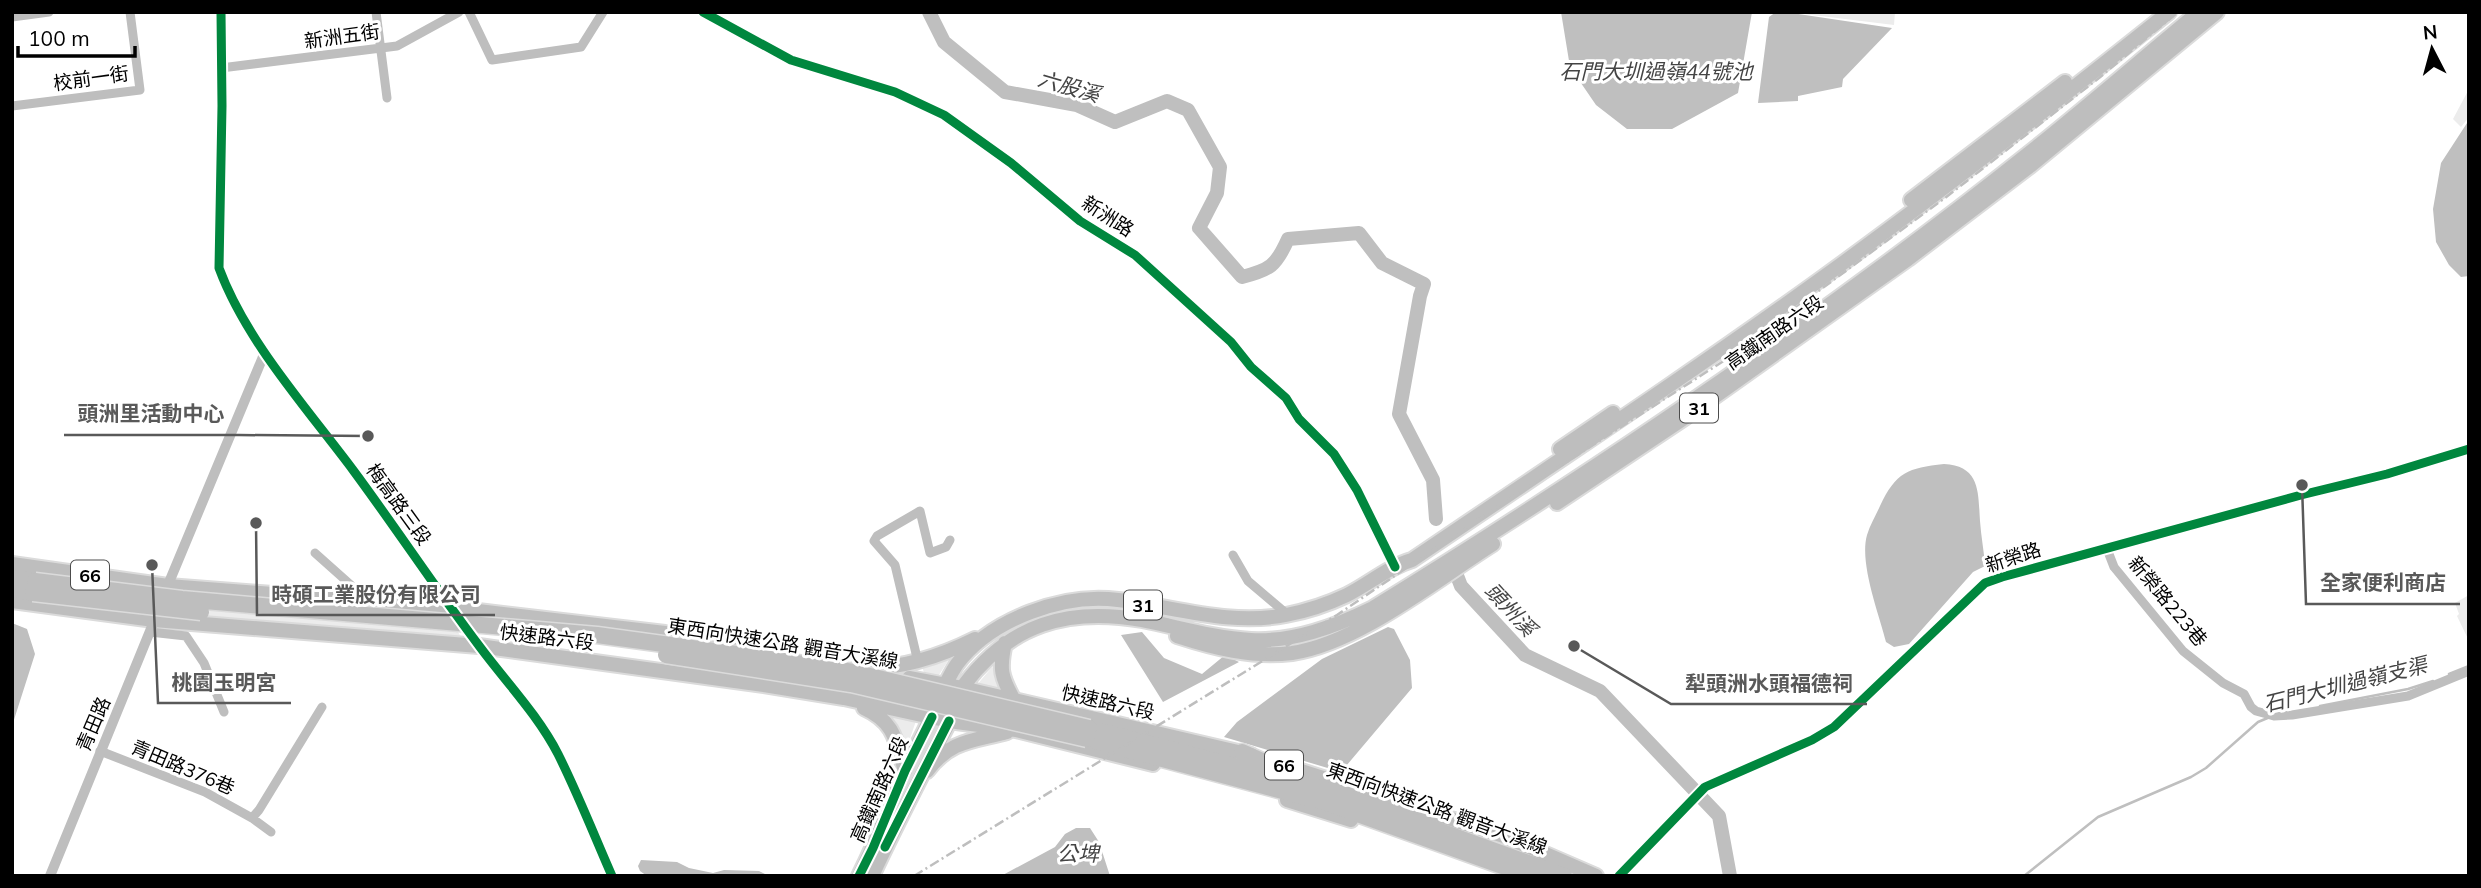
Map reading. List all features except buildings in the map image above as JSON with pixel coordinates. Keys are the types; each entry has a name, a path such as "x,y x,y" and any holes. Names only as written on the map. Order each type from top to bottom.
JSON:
{"highway":[{"name":"東西向快速公路 觀音大溪線","path":"12,578 182,599 597,635 853,672 1326,796 1530,876"},
{"name":"東西向快速公路 觀音大溪線","path":"12,589 178,610 609,647 851,684 1088,734"},
{"path":"1242,752 1326,796"},
{"path":"1229,783 1326,796"},
{"name":"東西向快速公路 觀音大溪線","path":"1413,828 1564,876"}],"main road":[{"name":"高鐵南路六段","path":"1658,388 1827,263 2154,12"},
{"name":"高鐵南路六段","path":"1398,565 1446,528 1822,278 2169,12"},
{"name":"高鐵南路六段","path":"872,876 962,688 1005,643 1024,631 1051,622 1098,615 1220,637 1282,639 1335,626 1373,608 1607,459 1629,450 1686,405 1903,249 2028,154 2199,12"},
{"name":"高鐵南路六段","path":"1123,618 1226,651 1255,654 1292,653 1317,647 1366,625 1814,327 2005,186 2217,12"},
{"path":"1970,167 2001,131"},
{"path":"2005,186 2028,154"},
{"path":"1658,388 1686,405"},
{"name":"高鐵南路六段","path":"859,876 945,685 957,665 976,643 1046,606 1074,600 1118,600 1234,620 1288,615 1319,606 1346,595 1398,565 1412,560 1589,442 1635,404"},
{"path":"1629,450 1635,404"},
{"path":"1589,442 1598,445 1607,459"},
{"name":"快速路六段","path":"12,564 168,586 450,604 665,633 962,688 1242,752 1504,836 1596,876"},
{"name":"快速路六段","path":"12,601 152,626 479,646 844,698 949,720 1016,730 1229,783 1326,811 1434,847 1506,876"},
{"name":"31","path":"856,668 878,669 918,662 943,654 1017,619"},
{"path":"1005,643 1000,665 1004,682 1014,700"},
{"path":"844,698 878,714 888,724 895,737 905,771"},
{"path":"910,795 932,765 964,740 1016,730"}],"street":[{"path":"12,17 49,12"},
{"name":"校前一街","path":"12,106 140,90 130,12"},
{"name":"梅高路三段","path":"220,12 222,120 219,268 239,316 538,723 558,754 612,876"},
{"path":"376,12 387,98"},
{"name":"新洲五街","path":"220,68 397,46 459,12"},
{"path":"469,12 492,60 581,47 603,12"},
{"name":"新洲路","path":"703,12 790,60 895,92 944,115 1011,163 1080,221 1135,255 1231,342 1251,368 1286,398 1299,419 1334,454 1398,565"},
{"name":"青田路","path":"50,876 265,352"},
{"name":"新榮路","path":"1619,876 1705,787 1812,740 1834,727 1985,583 2301,495 2387,474 2469,449"},
{"path":"918,662 895,565 874,541 877,536 920,511 930,553 946,547 950,540"},
{"name":"新榮路223巷","path":"2107,549 2114,567 2183,651 2223,683 2244,694 2256,711 2274,716 2292,715 2408,696 2469,671"},
{"path":"315,553 361,593 450,604"},
{"path":"1233,555 1248,581 1288,615"},
{"path":"152,626 186,636 204,663 224,712"},
{"path":"252,818 322,707"},
{"name":"青田路376巷","path":"100,751 205,792 252,818 271,832"}],"shaded area":[{"path":"1788,12 1895,12 1894,25"},
{"path":"2469,89 2469,117 2461,127 2453,119"},
{"path":"173,591 448,616 463,640 165,616"},
{"path":"2469,595 2469,641 2457,616 2459,614 2455,603"},
{"path":"943,659 948,661 937,678 925,676 922,666"},
{"path":"992,667 996,669 999,692 976,686"},
{"path":"887,713 917,718 906,750 899,730"}],"water":[{"name":"石門大圳過嶺44號池","path":"1561,12 1752,12 1738,93 1672,129 1627,129 1596,105 1570,67"},
{"name":"石門大圳過嶺44號池","path":"1776,12 1892,28 1843,79 1842,87 1798,96 1798,101 1758,103 1769,17"},
{"path":"2469,120 2469,276 2461,277 2449,265 2436,242 2433,209 2441,163"},
{"path":"1944,464 1965,470 1975,483 1985,566 1973,572 1909,644 1894,647 1886,642 1871,588 1866,560 1867,535 1886,495 1898,479 1921,467"},
{"path":"12,623 27,629 35,654 12,726"},
{"path":"1388,627 1394,629 1410,660 1412,688 1341,772 1224,737 1237,722 1322,659"},
{"path":"1142,632 1164,658 1202,674 1225,655 1239,662 1163,702 1121,635"},
{"name":"公埤","path":"1076,828 1090,828 1099,842 1110,876 1001,876 1055,847 1065,834"},
{"path":"641,860 677,862 689,868 713,873 724,870 759,871 769,876 647,876 638,866"}],"waterway":[{"name":"六股溪","path":"929,12 944,42 1005,92 1077,105 1115,122 1167,101 1188,110 1220,167 1217,193 1199,228 1242,277 1271,266 1288,239 1359,233 1382,263 1424,284 1399,414 1433,480 1436,519"},
{"name":"頭州溪","path":"1456,573 1461,586 1525,655 1600,691 1719,816 1730,876"},
{"name":"石門大圳過嶺支渠","path":"2449,674 2469,666"},
{"name":"石門大圳過嶺支渠","path":"2320,706 2408,689 2433,681"},
{"name":"石門大圳過嶺支渠","path":"2024,876 2098,817 2191,777 2206,768 2258,722 2270,717"}],"railway":[{"path":"914,876 1337,615 1489,512 1722,362 1945,198 2099,78 2178,12"}],"cycle path":[{"path":"221,12 219,268 231,295 245,322 279,373 541,726 565,769 612,876"},
{"path":"703,12 791,60 895,92 944,115 1011,163 1080,221 1135,255 1231,342 1251,367 1286,398 1299,419 1334,454 1357,490 1395,567"},
{"path":"1619,876 1705,787 1812,740 1834,727 1985,583 2301,495 2387,474 2469,449"},
{"path":"859,876 932,717"},
{"path":"885,847 949,721"}],"place":[{"name":"頭洲里活動中心","path":"368,436"},
{"name":"全家便利商店","path":"2302,485"},
{"name":"時碩工業股份有限公司","path":"256,523"},
{"name":"桃園玉明宮","path":"152,565"},
{"name":"犁頭洲水頭福德祠","path":"1574,646"}]}
